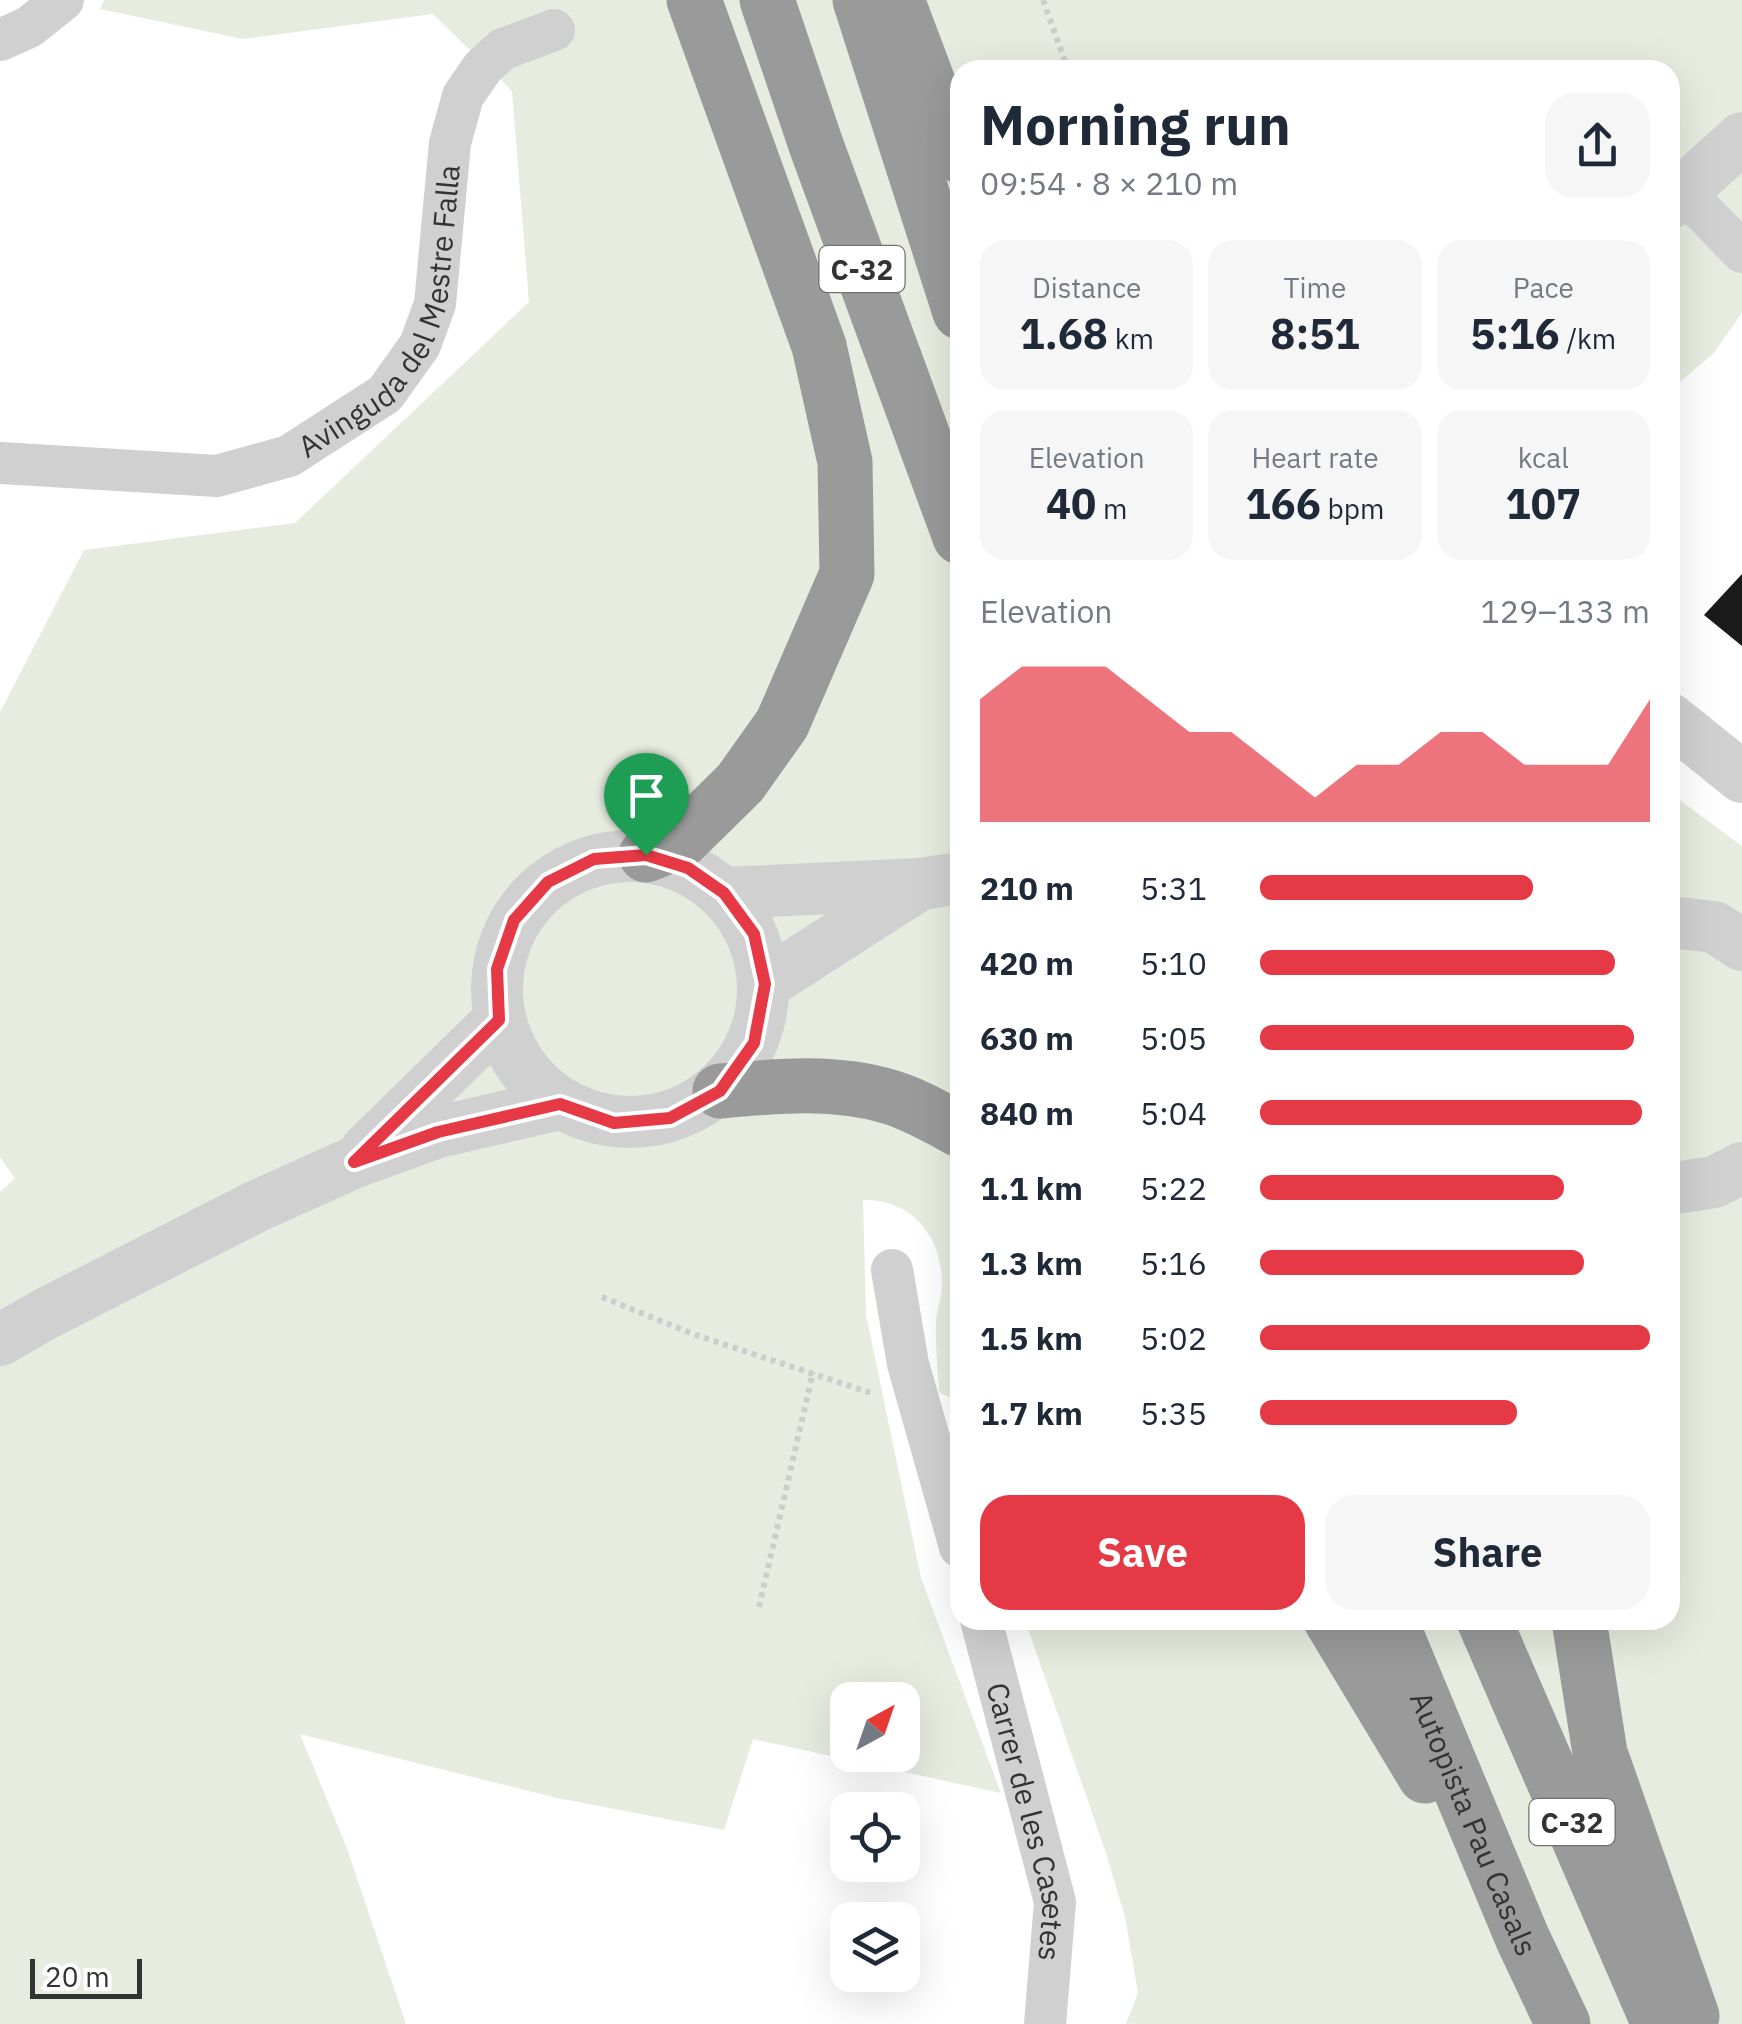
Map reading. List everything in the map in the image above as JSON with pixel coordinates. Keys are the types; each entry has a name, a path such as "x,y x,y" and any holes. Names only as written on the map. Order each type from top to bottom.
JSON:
{"highway":[{"path":"646,855 681,841 740,783 782,724 847,574 845,462 819,346 694,0"},
{"name":"C-32","path":"767,0 950,510"},
{"name":"C-32","path":"860,0 950,281"},
{"path":"897,0 950,138"},
{"path":"720,1091 799,1085 849,1089 890,1096 950,1125"},
{"path":"1337,1630 1522,1937"},
{"name":"Autopista Pau Casals","path":"1394,1630 1522,1937 1563,2024"},
{"name":"C-32","path":"1488,1630 1660,2024"},
{"path":"1581,1630 1600,1753 1694,2024"}],"street":[{"path":"0,40 29,27 63,0"},
{"name":"Avinguda del Mestre Falla","path":"0,464 217,476 289,456 385,394 420,345 435,304 450,143 463,96 503,49 554,30"},
{"path":"1680,194 1742,138"},
{"path":"1680,200 1742,252"},
{"path":"1680,727 1742,777"},
{"path":"646,855 688,868 724,893 754,934 765,984 754,1043 720,1091 670,1118 614,1123 560,1104 521,1068 499,1020 497,969 514,920 548,882 594,859 646,855"},
{"path":"724,893 940,882"},
{"path":"765,984 940,882"},
{"path":"1680,923 1714,927 1742,945"},
{"path":"354,1162 499,1020"},
{"path":"0,1340 240,1215 354,1162 438,1132 560,1104"},
{"path":"1680,1187 1714,1182 1741,1169"},
{"path":"892,1270 908,1364 950,1512"},
{"name":"Carrer de les Casetes","path":"984,1630 1056,1902 1045,2024"}],"path":[{"path":"1043,0 1064,60"},
{"path":"602,1296 693,1334 813,1372 922,1413"},
{"path":"759,1606 813,1372"}],"shaded area":[{"path":"104,0 1742,0 1742,313 1713,354 1680,382 1680,60 950,60 950,1398 939,1392 936,1322 942,1284 937,1250 910,1213 880,1201 863,1200 866,1315 921,1578 1001,1793 905,1772 920,1772 920,1682 830,1682 830,1756 753,1739 724,1830 557,1798 300,1734 348,1851 406,2024 0,2024 0,1192 15,1178 0,1157 0,712 84,550 295,523 529,302 512,91 433,14 243,39 100,9"},
{"path":"1680,800 1742,846 1742,2024 1126,2024 1138,1993 1125,1917 1028,1630 1680,1630"}],"building":[{"path":"1742,574 1742,646 1704,615"}],"route":[{"path":"646,855 688,868 724,893 754,934 765,984 754,1043 720,1091 670,1118 614,1123 560,1104 438,1132 354,1162 499,1020 497,969 514,920 548,882 594,859 646,855"}]}
